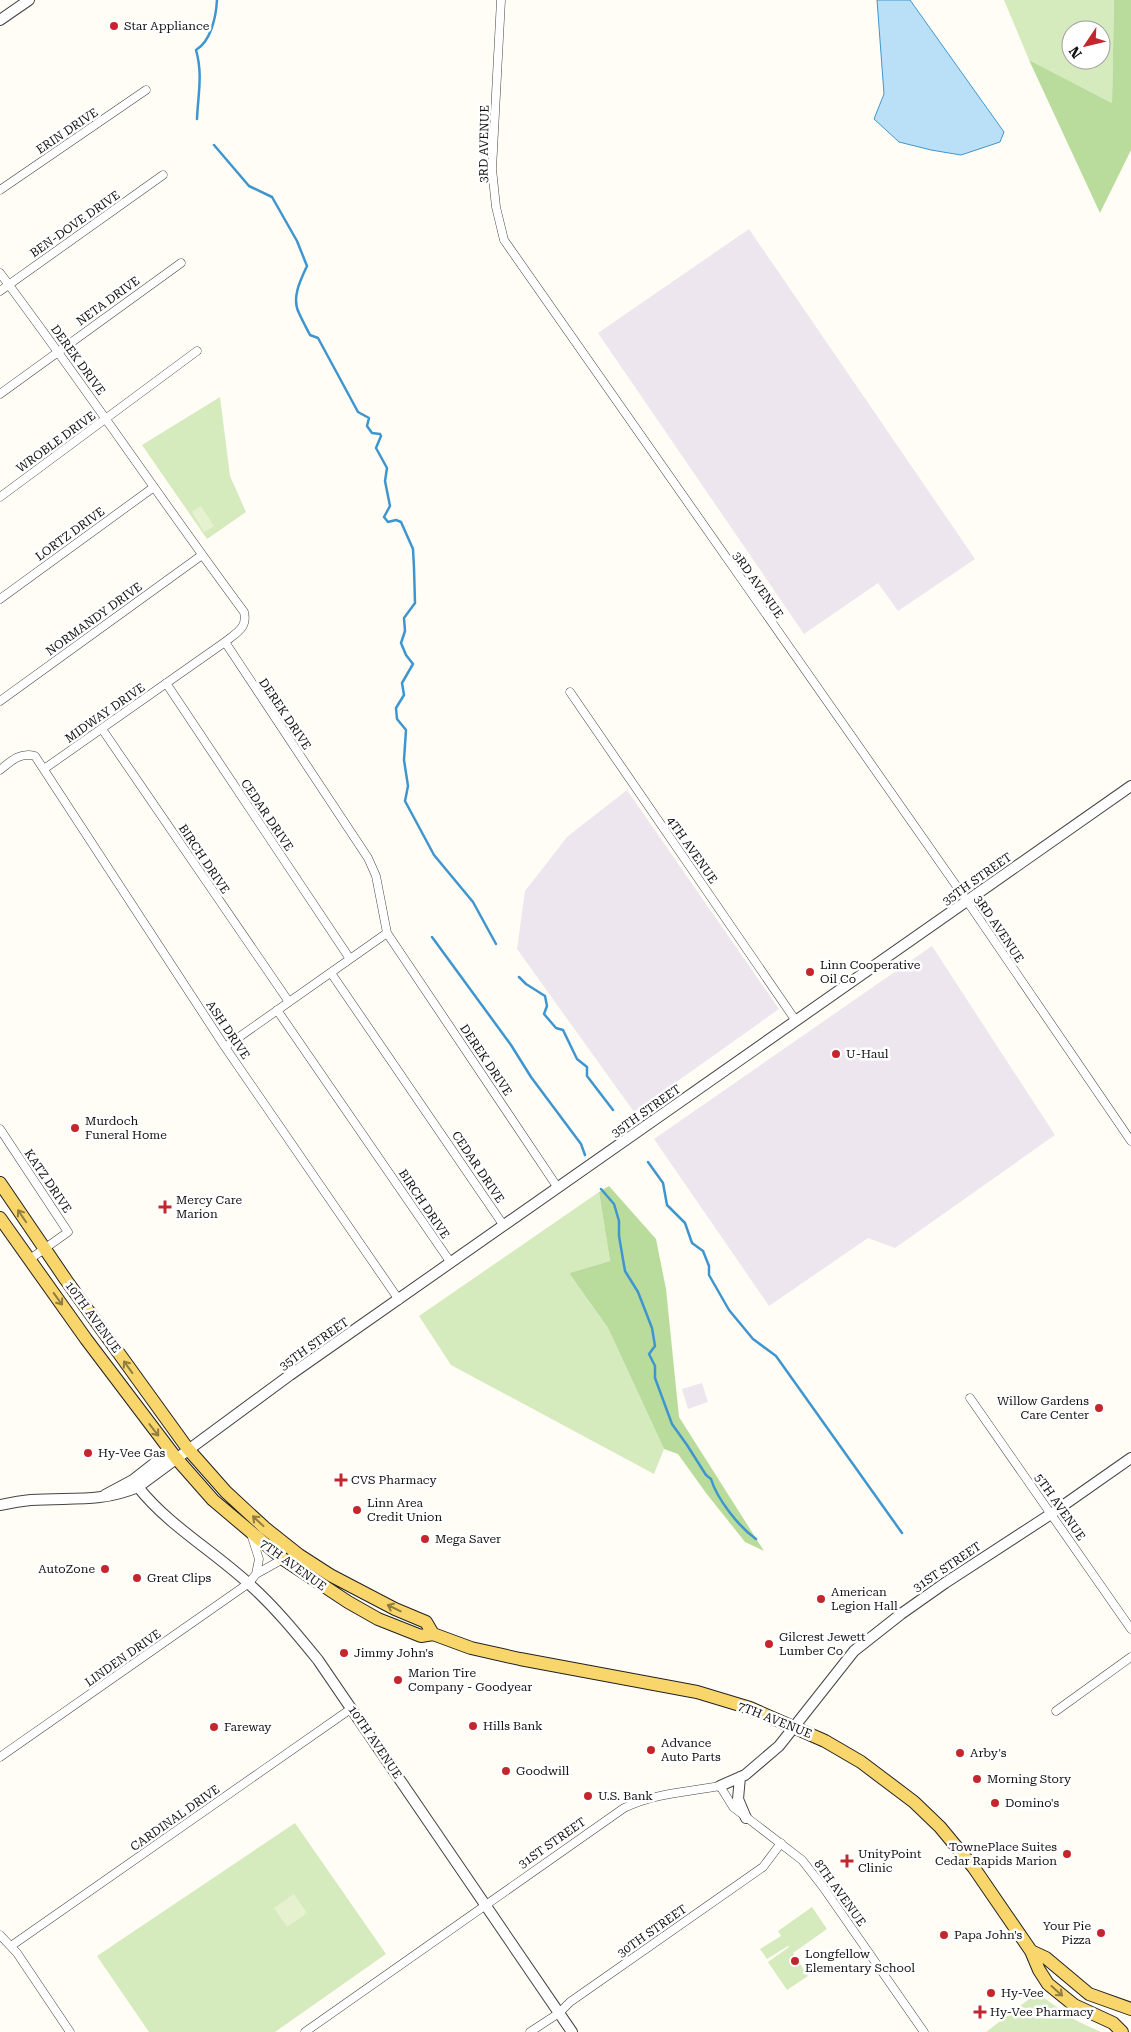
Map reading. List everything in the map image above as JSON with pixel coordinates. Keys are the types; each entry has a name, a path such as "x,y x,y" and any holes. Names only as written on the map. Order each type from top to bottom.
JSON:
{"main road":[{"name":"10TH AVENUE","path":"0,1183 44,1249 188,1450"},
{"name":"10TH AVENUE","path":"0,1218 86,1338 176,1458"},
{"name":"7TH AVENUE","path":"188,1450 226,1492 265,1528 299,1555 330,1575 395,1609 426,1622 433,1634"},
{"name":"7TH AVENUE","path":"176,1458 213,1500 251,1534 283,1559 348,1602 378,1619 421,1636 433,1634 471,1648 697,1692 750,1708 825,1740 861,1762 914,1802 966,1857 1031,1951 1039,1970 1048,1984 1074,2005 1113,2022 1122,2032"},
{"name":"7TH AVENUE","path":"1031,1951 1046,1958 1089,1994 1131,2009"}],"street":[{"path":"0,20 29,0"},
{"name":"3RD AVENUE","path":"501,0 492,169 496,207 504,240 967,901 1131,1141"},
{"name":"ERIN DRIVE","path":"0,190 146,90"},
{"name":"BEN-DOVE DRIVE","path":"0,291 163,176"},
{"name":"NETA DRIVE","path":"0,394 181,262"},
{"name":"DEREK DRIVE","path":"0,273 58,351 244,612 246,619 244,627 225,642 368,858 376,876 387,933 558,1188"},
{"name":"WROBLE DRIVE","path":"0,497 197,351"},
{"name":"LORTZ DRIVE","path":"0,599 154,487"},
{"name":"NORMANDY DRIVE","path":"0,701 202,555"},
{"name":"MIDWAY DRIVE","path":"44,769 225,642"},
{"name":"CEDAR DRIVE","path":"166,683 350,960"},
{"name":"4TH AVENUE","path":"570,692 796,1021"},
{"name":"BIRCH DRIVE","path":"102,729 289,1002"},
{"path":"0,770 17,757 27,754 35,756 44,769"},
{"name":"ASH DRIVE","path":"44,769 225,1047 399,1300"},
{"name":"35TH STREET","path":"0,1504 31,1500 99,1499 119,1495 138,1487 451,1263 1131,786"},
{"path":"225,1047 387,933"},
{"name":"CEDAR DRIVE","path":"331,973 504,1226"},
{"name":"BIRCH DRIVE","path":"277,1010 451,1263"},
{"name":"KATZ DRIVE","path":"0,1129 68,1232 30,1259"},
{"name":"5TH AVENUE","path":"970,1398 1131,1629"},
{"name":"35TH STREET","path":"99,1499 133,1480 156,1462 176,1458"},
{"name":"31ST STREET","path":"305,2032 632,1804 664,1794 720,1786 740,1777 779,1746 854,1651 901,1614 945,1583 1051,1514 1131,1458"},
{"name":"10TH AVENUE","path":"138,1487 172,1523 249,1583 296,1633 318,1660 572,2032"},
{"path":"251,1534 258,1559 256,1574"},
{"name":"LINDEN DRIVE","path":"1,1753 249,1583 256,1574 283,1559"},
{"path":"1056,1711 1131,1657"},
{"name":"CARDINAL DRIVE","path":"10,1946 352,1708"},
{"path":"740,1777 738,1800 746,1818"},
{"name":"8TH AVENUE","path":"720,1786 733,1807 802,1860 823,1887 924,2032"},
{"name":"30TH STREET","path":"530,2032 763,1866 782,1843"},
{"path":"0,1935 10,1946 70,2032"}],"shaded area":[{"path":"749,229 975,559 898,611 878,583 804,634 598,333"},
{"path":"627,790 779,1009 634,1112 517,949 525,891 567,837"},
{"path":"932,946 1055,1135 895,1248 868,1238 769,1306 654,1139"},
{"path":"702,1383 708,1402 688,1409 682,1389"}],"green space":[{"path":"1004,0 1114,0 1112,103 1029,60"},
{"path":"1114,0 1131,0 1131,150 1100,213 1029,60 1112,103"},
{"path":"220,397 230,476 246,512 207,539 142,445"},
{"path":"201,506 214,526 204,532 192,512"},
{"path":"609,1186 656,1239 666,1289 679,1417 764,1551 745,1542 678,1454 664,1449 608,1328 569,1273 610,1261 599,1192"},
{"path":"599,1192 610,1261 569,1273 608,1328 664,1449 654,1474 451,1365 419,1316"},
{"path":"295,1823 386,1954 275,2032 149,2032 97,1956"},
{"path":"294,1894 307,1913 287,1927 274,1908"},
{"path":"812,1907 827,1929 793,1953 808,1976 787,1990 768,1962 789,1947 767,1959 760,1949 781,1936 778,1931"},
{"path":"1037,1993 1075,2020 1101,2032 986,2032"}],"water":[{"path":"877,0 910,0 1004,132 1000,142 961,155 931,150 899,142 874,119 884,94"}],"waterway":[{"path":"197,119 200,76 196,50 209,35 214,21 217,0"},
{"path":"214,145 249,186 272,197 297,241 307,266 296,295 300,316 310,335 318,338 358,412 369,418 367,426 372,433 380,434 381,436 376,448 387,468 385,481 390,506 384,517 388,522 396,520 401,522 413,549 415,603 404,618 405,631 401,643 406,655 413,664 402,683 404,695 396,708 397,719 406,730 404,760 408,786 405,801 434,855 473,902 496,944"},
{"path":"432,937 581,1144 585,1155"},
{"path":"519,977 526,984 545,996 547,1006 544,1014 556,1028 563,1030 577,1059 587,1067 587,1076 613,1110"},
{"path":"648,1162 663,1183 667,1205 685,1223 692,1243 703,1251 709,1266 709,1275 729,1310 753,1339 776,1356 902,1533"},
{"path":"601,1189 614,1204 619,1221 619,1236 625,1271 638,1292 652,1328 655,1346 649,1354 655,1366 655,1378 672,1424 706,1475 711,1479 718,1495 729,1512 756,1539"}],"place":[{"name":"Star Appliance","path":"114,26"},
{"name":"Linn Cooperative Oil Co","path":"810,972"},
{"name":"U-Haul","path":"836,1054"},
{"name":"Murdoch Funeral Home","path":"75,1128"},
{"name":"Mercy Care Marion","path":"165,1207"},
{"name":"Willow Gardens Care Center","path":"1099,1408"},
{"name":"Hy-Vee Gas","path":"88,1453"},
{"name":"CVS Pharmacy","path":"341,1480"},
{"name":"Linn Area Credit Union","path":"357,1510"},
{"name":"Mega Saver","path":"425,1539"},
{"name":"AutoZone","path":"105,1569"},
{"name":"Great Clips","path":"137,1578"},
{"name":"American Legion Hall","path":"821,1599"},
{"name":"Gilcrest Jewett Lumber Co","path":"769,1644"},
{"name":"Jimmy John's","path":"344,1653"},
{"name":"Marion Tire Company - Goodyear","path":"398,1680"},
{"name":"Hills Bank","path":"473,1726"},
{"name":"Fareway","path":"214,1727"},
{"name":"Advance Auto Parts","path":"651,1750"},
{"name":"Arby's","path":"960,1753"},
{"name":"Goodwill","path":"506,1771"},
{"name":"Morning Story","path":"977,1779"},
{"name":"U.S. Bank","path":"588,1796"},
{"name":"Domino's","path":"995,1803"},
{"name":"TownePlace Suites Cedar Rapids Marion","path":"1067,1854"},
{"name":"UnityPoint Clinic","path":"847,1861"},
{"name":"Your Pie Pizza","path":"1101,1933"},
{"name":"Papa John's","path":"944,1935"},
{"name":"Longfellow Elementary School","path":"795,1961"},
{"name":"Hy-Vee","path":"991,1993"},
{"name":"Hy-Vee Pharmacy","path":"980,2012"}]}
